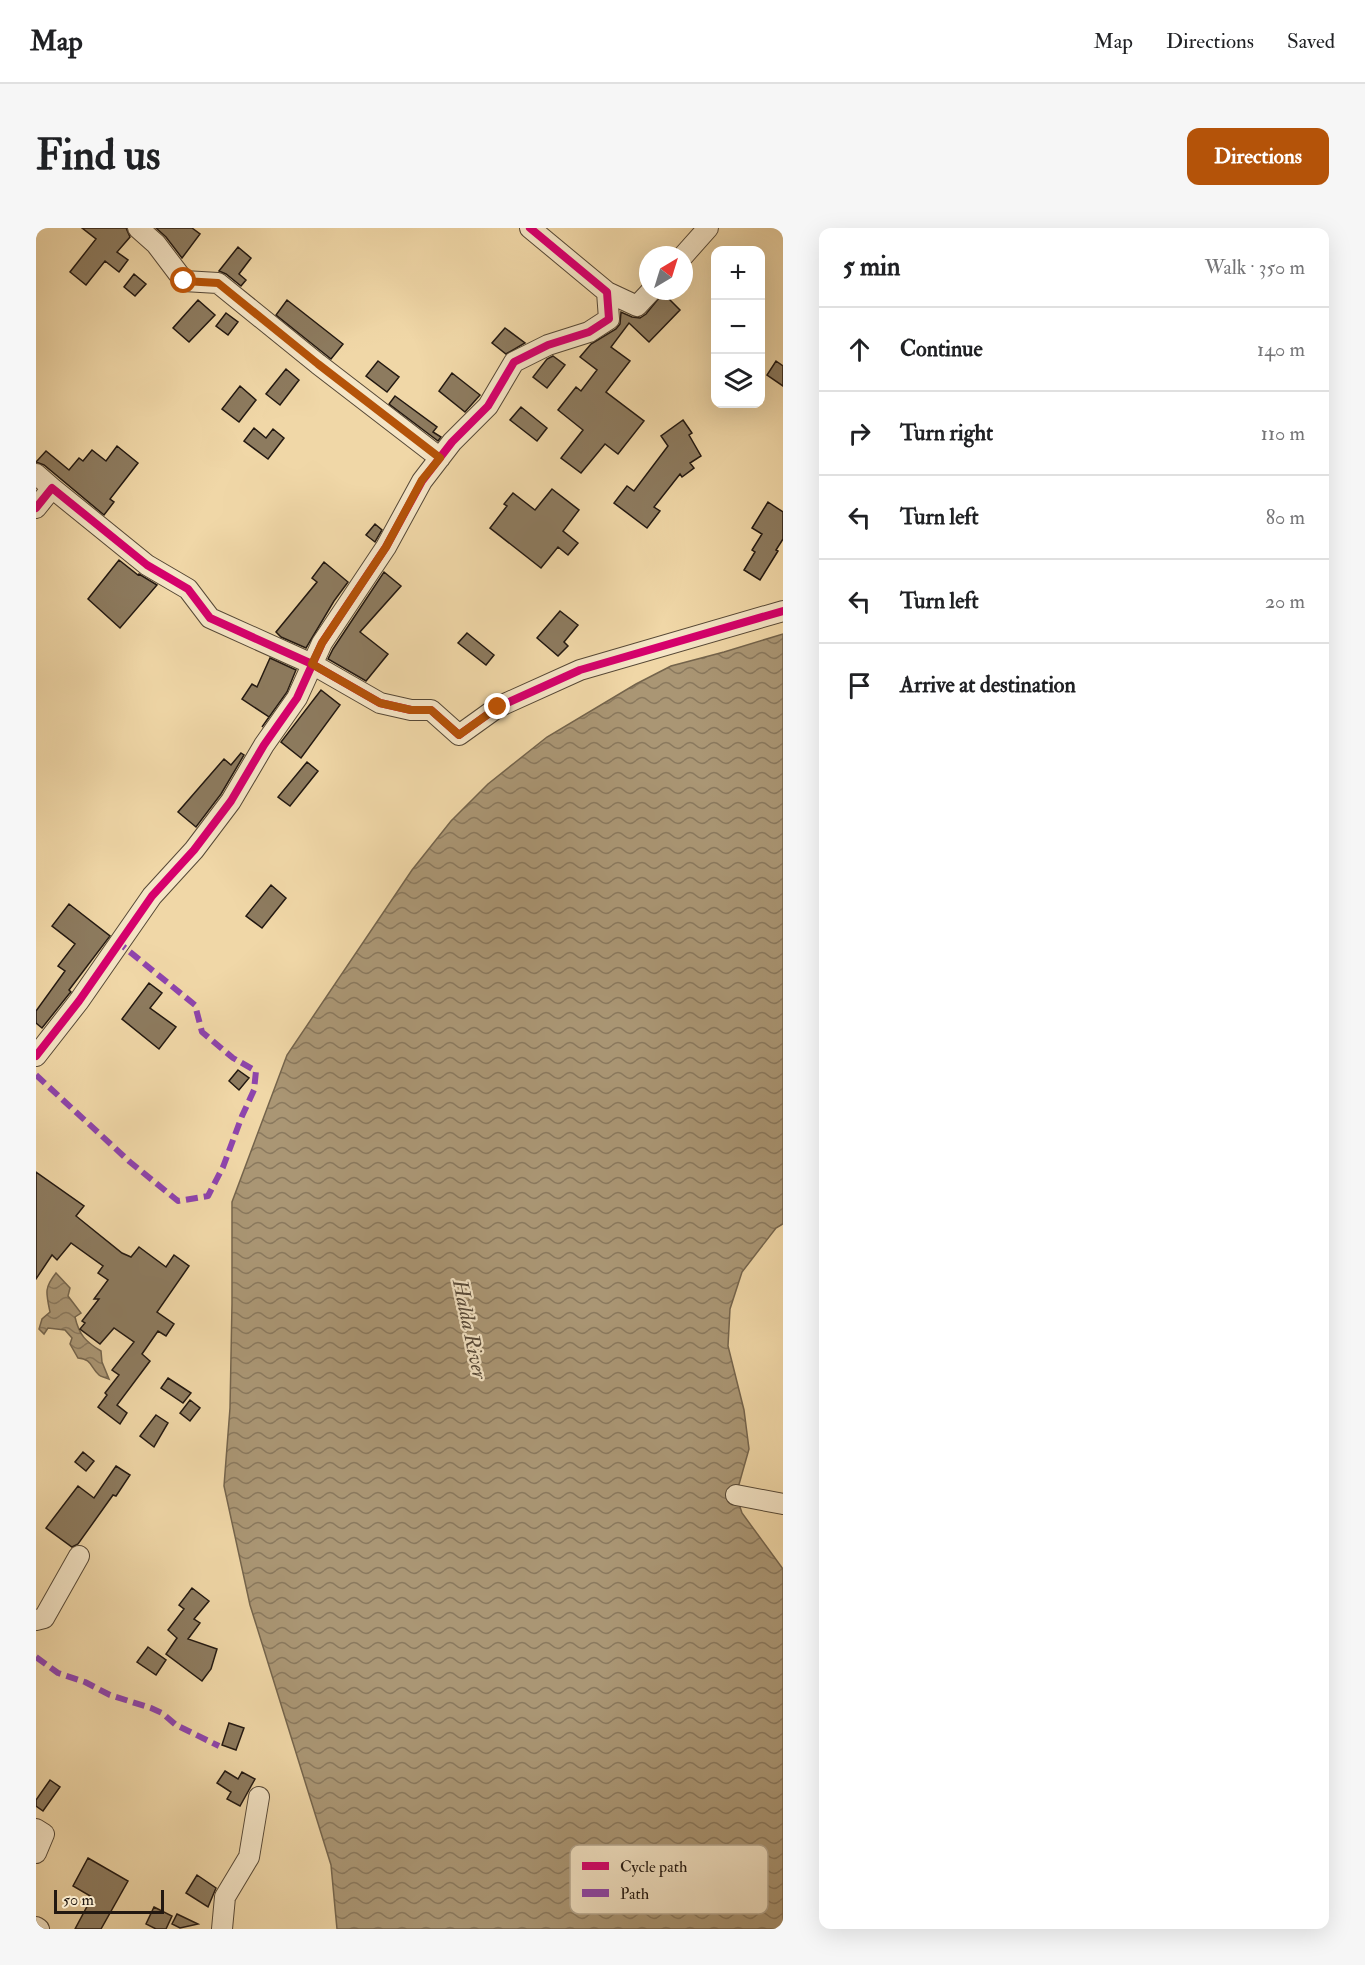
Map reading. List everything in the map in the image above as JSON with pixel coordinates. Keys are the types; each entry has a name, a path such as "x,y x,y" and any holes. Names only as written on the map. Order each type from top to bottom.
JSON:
{"street":[{"path":"138,228 156,244 184,281 218,283 336,379 440,458"},
{"path":"530,228 607,292 637,306 643,300"},
{"path":"692,246 708,228"},
{"path":"36,1056 79,1001 152,896 194,850 231,801 264,745 297,698 322,643 386,547 422,480 452,442 488,406 514,362 548,345 589,332 609,320 607,292"},
{"path":"36,474 147,565 188,589 210,618 312,664 380,703 411,710 431,710 459,735 498,707 580,670 783,611"},
{"path":"36,508 52,488"},
{"path":"736,1495 783,1504"},
{"path":"36,1620 44,1618 79,1556"},
{"path":"222,1929 225,1898 249,1857 259,1797"},
{"path":"36,1829 44,1834 36,1853"}],"water":[{"name":"Halda River","path":"783,634 783,1224 776,1228 742,1272 730,1309 728,1346 744,1410 749,1449 736,1495 742,1513 783,1569 783,1929 337,1929 331,1865 250,1605 224,1486 230,1408 232,1202 287,1055 412,870 451,821 488,784 547,737 671,666"},
{"path":"56,1273 70,1288 68,1296 81,1313 75,1317 79,1329 87,1341 101,1351 102,1362 109,1379 99,1375 86,1360 78,1358 70,1344 72,1338 65,1330 48,1328 44,1334 39,1329 42,1319 50,1312 47,1291"}],"building":[{"path":"82,228 126,228 130,237 117,252 128,260 119,272 105,261 86,285 70,272 96,239"},
{"path":"156,228 192,228 200,234 182,258"},
{"path":"238,247 251,258 239,274 246,280 241,286 219,271"},
{"path":"134,274 146,284 135,296 124,287"},
{"path":"198,300 215,315 189,342 173,328"},
{"path":"287,300 343,344 331,359 276,315"},
{"path":"657,300 670,300 680,310 649,342 629,323 611,347 630,361 606,392 644,421 618,454 605,444 581,473 561,458 583,430 558,410 576,387 581,391 597,370 580,357 591,344 616,329 620,324 621,312 640,318"},
{"path":"226,313 238,322 228,335 216,326"},
{"path":"505,328 525,343 506,354 492,343"},
{"path":"553,356 565,365 547,388 533,377 547,359"},
{"path":"378,361 399,377 387,392 366,376"},
{"path":"776,361 783,366 783,386 767,375"},
{"path":"286,369 299,380 280,405 266,394"},
{"path":"452,373 480,395 465,412 439,391"},
{"path":"240,386 256,400 239,422 222,409"},
{"path":"395,396 437,427 433,432 441,437 438,441 389,404"},
{"path":"521,407 547,428 537,441 510,420"},
{"path":"683,420 692,433 689,435 701,456 690,463 694,468 682,477 680,474 654,507 660,511 647,528 614,503 627,486 634,491 668,446 661,436"},
{"path":"254,428 266,438 273,429 284,438 268,459 244,441"},
{"path":"117,446 138,463 110,499 114,502 104,515 44,465 36,462 46,451 69,470 79,458 83,461 92,450 106,461"},
{"path":"552,489 579,510 563,531 578,543 568,555 558,547 541,568 490,528 507,506 504,504 513,493 535,510"},
{"path":"768,502 783,512 783,539 760,580 744,570 762,534 752,528"},
{"path":"375,524 382,530 375,542 366,535"},
{"path":"119,560 138,575 157,585 120,628 88,599"},
{"path":"324,562 348,582 306,648 281,637 276,632 317,582 312,578"},
{"path":"384,572 401,586 360,632 388,654 366,681 328,659"},
{"path":"560,611 578,625 564,642 568,646 558,656 537,638"},
{"path":"467,633 494,655 486,665 458,643"},
{"path":"270,658 296,670 287,692 262,727 269,717 242,699 252,684 257,687"},
{"path":"321,690 340,705 301,758 281,742"},
{"path":"241,753 244,755 221,794 196,827 178,812 224,759 231,765"},
{"path":"307,762 318,771 290,806 278,797"},
{"path":"271,885 286,898 262,928 246,916"},
{"path":"69,904 110,936 69,990 71,992 42,1028 36,1023 36,1011 65,971 58,966 75,944 52,926"},
{"path":"149,983 162,993 150,1008 176,1027 159,1049 122,1019"},
{"path":"238,1070 249,1078 239,1090 229,1081"},
{"path":"36,1172 84,1206 76,1216 122,1253 131,1257 139,1247 166,1267 174,1255 189,1266 157,1312 174,1324 166,1336 158,1331 142,1354 150,1361 117,1405 127,1413 120,1424 98,1407 107,1395 105,1393 119,1375 112,1370 134,1342 114,1328 100,1344 80,1329 85,1323 82,1321 99,1299 94,1299 108,1280 98,1273 103,1266 71,1243 57,1260 52,1255 36,1279"},
{"path":"168,1378 191,1393 183,1403 161,1388"},
{"path":"190,1400 200,1408 190,1421 180,1413"},
{"path":"156,1415 168,1423 154,1447 140,1436"},
{"path":"83,1452 94,1461 86,1471 75,1462"},
{"path":"116,1466 130,1475 78,1544 72,1547 46,1528 78,1486 94,1498"},
{"path":"192,1588 209,1601 194,1619 200,1623 188,1639 217,1649 211,1669 202,1681 166,1654 177,1638 168,1630 184,1609 179,1605"},
{"path":"148,1647 166,1660 156,1675 137,1662"},
{"path":"229,1723 244,1728 236,1750 222,1745"},
{"path":"225,1771 238,1779 242,1772 255,1779 240,1806 227,1799 231,1792 217,1783"},
{"path":"50,1780 60,1787 43,1811 36,1806 36,1800"},
{"path":"88,1858 128,1881 101,1929 75,1929 92,1897 73,1886"},
{"path":"197,1875 216,1888 208,1907 186,1893"},
{"path":"154,1907 172,1916 166,1929 156,1929 146,1924"},
{"path":"177,1914 198,1924 180,1928 172,1924"}],"marked path":[{"path":"36,1075 130,1162 178,1201 208,1196 223,1167 254,1090 256,1071 233,1058 202,1032 195,1005 119,943"},
{"path":"36,1657 58,1673 85,1682 110,1695 151,1708 162,1713 176,1725 219,1746"}],"cycle path":[{"path":"36,1056 79,1001 152,896 194,850 231,801 264,745 297,698 322,643 386,547 422,481 452,442 488,406 514,362 548,345 589,332 609,319 607,292 530,228"},
{"path":"36,508 52,488 147,565 188,589 210,618 312,664 380,703 411,710 431,710 459,735 498,707 580,670 783,611"}],"route":[{"path":"184,281 218,283 410,437 440,458 422,480 386,547 322,643 312,664 380,703 411,710 431,710 459,735 498,707"}]}
